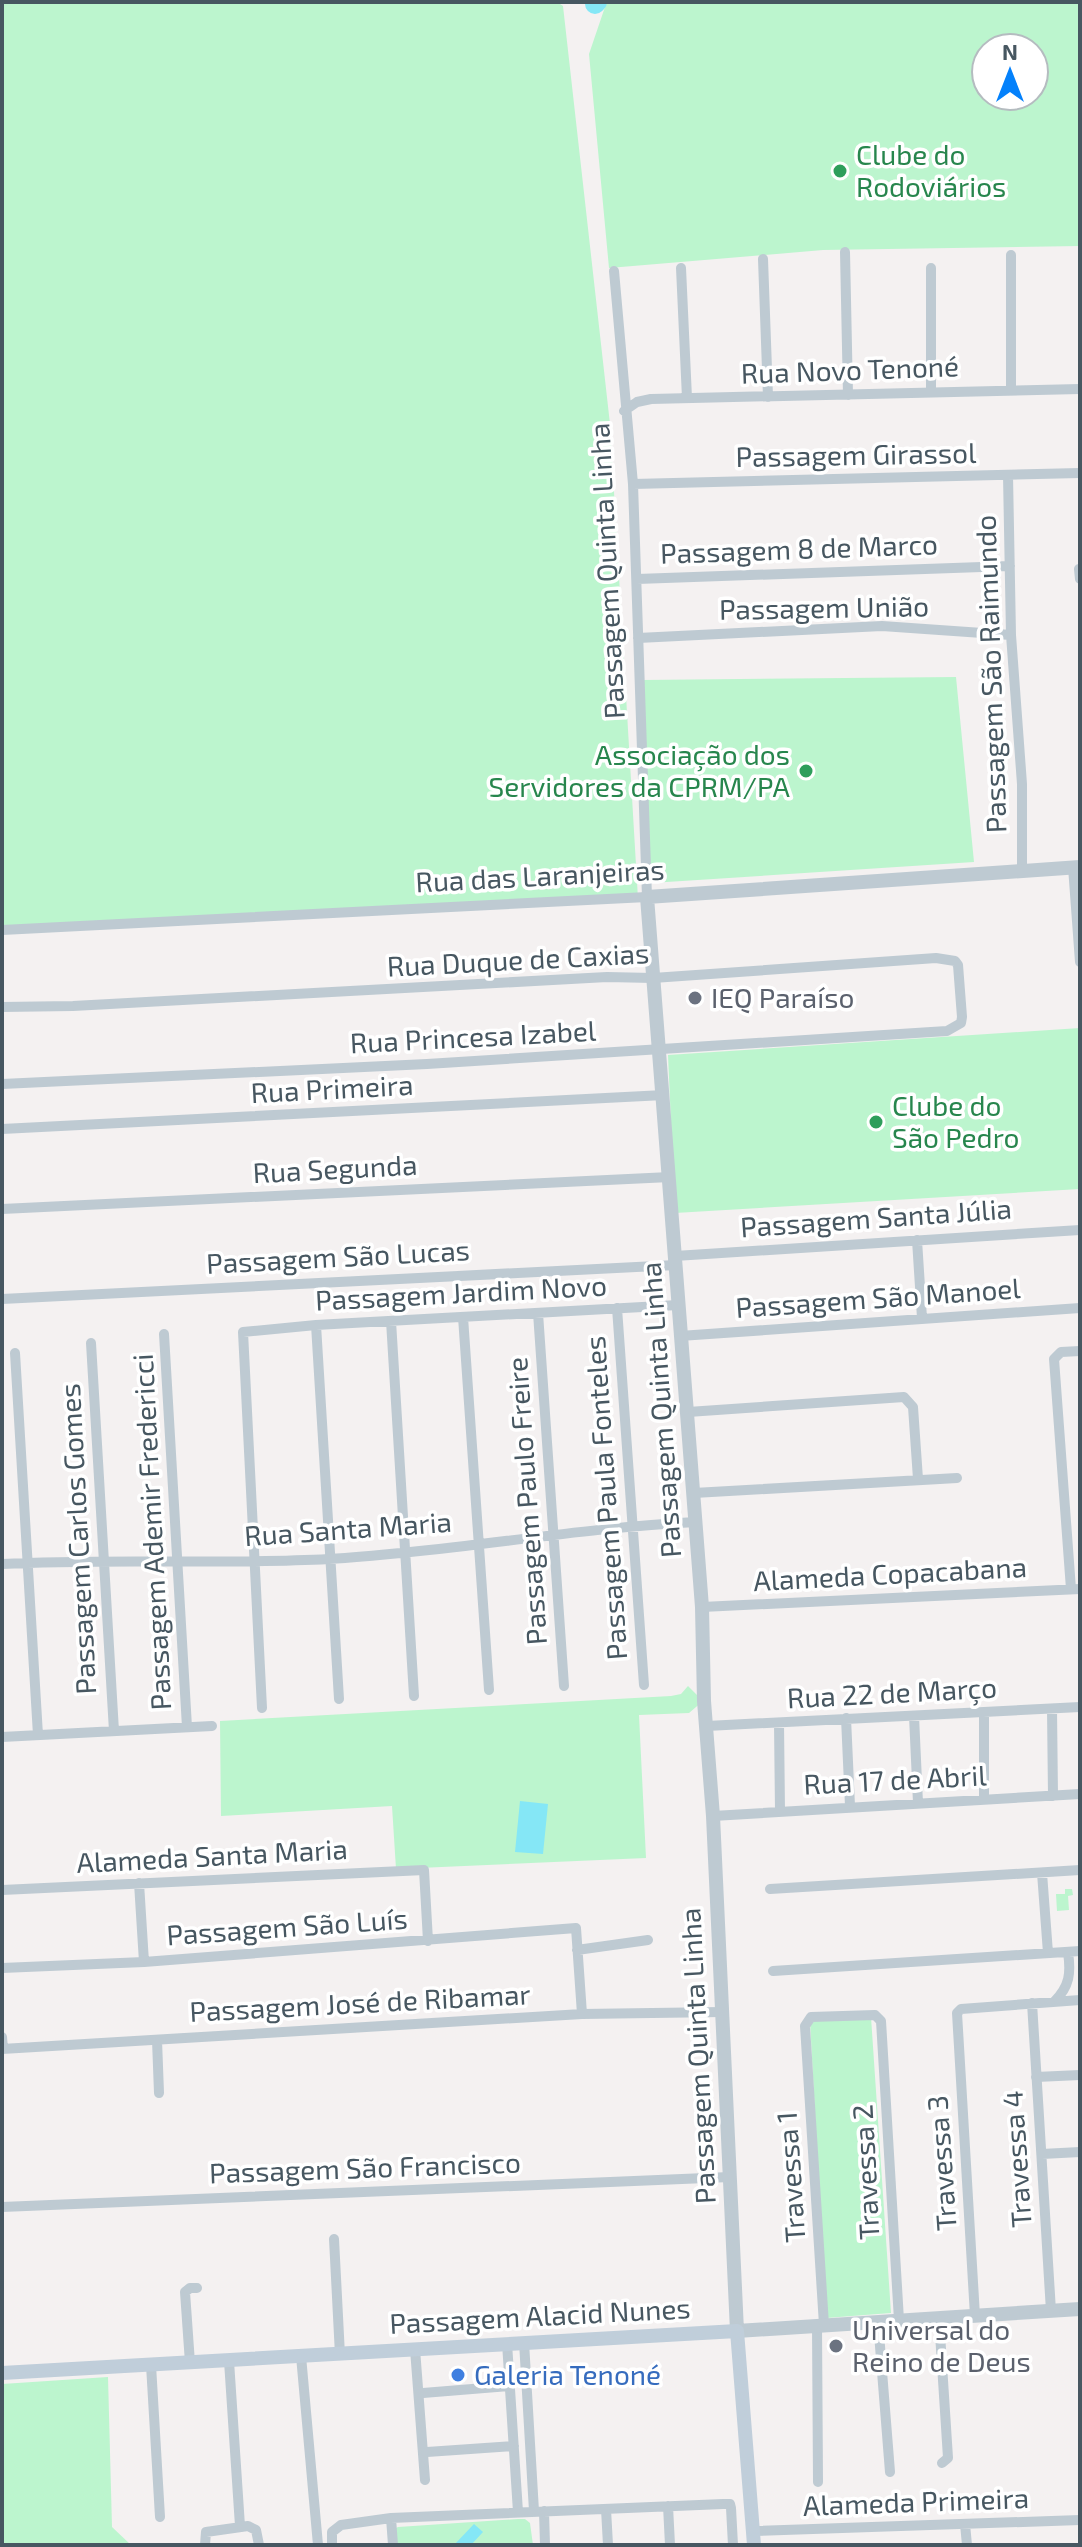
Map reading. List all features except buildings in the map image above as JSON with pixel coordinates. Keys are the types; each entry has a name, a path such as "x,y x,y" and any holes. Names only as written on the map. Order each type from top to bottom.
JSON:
{"main road":[{"name":"Passagem Alacid Nunes","path":"2,2373 737,2331"},
{"name":"Passagem Quinta Linha","path":"737,2331 754,2538"}],"street":[{"path":"845,252 848,395"},
{"path":"1011,255 1011,389"},
{"path":"763,259 768,397"},
{"path":"681,268 687,398"},
{"path":"931,268 931,392"},
{"name":"Passagem Quinta Linha","path":"614,271 624,411 633,484 647,897 702,1607 737,2331"},
{"name":"Rua Novo Tenoné","path":"624,411 637,402 687,398 1080,389"},
{"name":"Passagem Girassol","path":"633,484 1080,473"},
{"name":"Passagem São Raimundo","path":"1008,475 1011,635 1022,784 1022,870"},
{"name":"Passagem 8 de Marco","path":"637,579 1010,566"},
{"name":"Passagem União","path":"638,638 882,626 1011,635"},
{"path":"1077,867 1080,962"},
{"name":"Rua das Laranjeiras","path":"2,930 647,897 1077,867"},
{"name":"Rua Duque de Caxias","path":"2,1007 607,977 653,978 947,959 958,965 962,1017 961,1023 947,1031"},
{"name":"Rua Princesa Izabel","path":"2,1084 660,1051 947,1031"},
{"name":"Rua Primeira","path":"2,1129 664,1095"},
{"name":"Rua Segunda","path":"2,1209 670,1177"},
{"name":"Passagem Santa Júlia","path":"676,1261 917,1240 1080,1230"},
{"path":"917,1240 922,1318"},
{"name":"Passagem São Lucas","path":"2,1299 676,1261"},
{"name":"Passagem Jardim Novo","path":"254,1561 241,1335 247,1330 678,1305"},
{"name":"Passagem Paula Fonteles","path":"617,1308 644,1685"},
{"name":"Passagem São Manoel","path":"680,1336 1080,1308"},
{"name":"Passagem Paulo Freire","path":"538,1313 564,1686"},
{"path":"463,1317 489,1690"},
{"path":"391,1321 414,1696"},
{"path":"316,1325 339,1699"},
{"name":"Passagem Ademir Fredericci","path":"164,1334 187,1727"},
{"name":"Passagem Carlos Gomes","path":"91,1343 114,1731"},
{"path":"1076,1589 1054,1359 1061,1352 1080,1351"},
{"path":"15,1353 38,1735"},
{"path":"688,1412 904,1397 913,1407 918,1479"},
{"path":"694,1493 957,1478"},
{"name":"Rua Santa Maria","path":"2,1564 329,1559 404,1553 632,1525 696,1522"},
{"path":"254,1561 262,1708"},
{"name":"Alameda Copacabana","path":"702,1607 1076,1589"},
{"name":"Rua 22 de Março","path":"707,1726 1080,1707"},
{"path":"1052,1709 1053,1796"},
{"path":"984,1713 984,1799"},
{"path":"914,1716 918,1803"},
{"path":"846,1718 850,1806"},
{"path":"779,1723 780,1811"},
{"path":"2,1737 212,1726"},
{"name":"Rua 17 de Abril","path":"713,1816 1080,1794"},
{"name":"Alameda Santa Maria","path":"2,1890 424,1870 428,1941"},
{"path":"770,1889 1080,1870"},
{"path":"1042,1873 1048,1953"},
{"path":"139,1883 144,1962"},
{"name":"Passagem São Luís","path":"2,1968 144,1962 576,1928 577,1950"},
{"path":"582,2014 577,1950 648,1940"},
{"path":"773,1971 1080,1951"},
{"path":"1054,2002 1065,1991 1070,1971 1068,1952"},
{"path":"1032,2003 1080,2000"},
{"name":"Travessa 3","path":"975,2316 957,2013 961,2009 1032,2003"},
{"name":"Travessa 4","path":"1032,2003 1051,2311"},
{"name":"Passagem José de Ribamar","path":"2,2049 582,2014 722,2012"},
{"name":"Travessa 1","path":"818,2482 821,2325 805,2026 811,2017 875,2015 881,2021"},
{"name":"Travessa 2","path":"881,2021 899,2320"},
{"path":"2,2037 2,2049"},
{"path":"157,2040 159,2093"},
{"path":"1036,2077 1080,2075"},
{"path":"1042,2154 1080,2152"},
{"name":"Passagem São Francisco","path":"2,2207 730,2177"},
{"path":"334,2239 340,2355"},
{"path":"190,2363 185,2292 197,2288"},
{"name":"Passagem Alacid Nunes","path":"737,2331 1080,2309"},
{"path":"939,2318 948,2458 942,2463"},
{"path":"878,2321 890,2472"},
{"path":"524,2342 539,2511 545,2545"},
{"path":"507,2343 518,2512"},
{"path":"415,2349 425,2480"},
{"path":"301,2356 318,2545"},
{"path":"229,2361 240,2526"},
{"path":"151,2365 160,2517"},
{"path":"423,2393 509,2386"},
{"path":"427,2452 514,2446"},
{"path":"332,2545 331,2534 337,2527 391,2518 730,2504 733,2545"},
{"path":"668,2506 670,2545"},
{"path":"606,2509 608,2545"},
{"path":"391,2518 393,2545"},
{"name":"Alameda Primeira","path":"754,2538 1080,2520"},
{"path":"965,2524 967,2545"},
{"path":"205,2545 206,2532 240,2526 253,2527 259,2545"}],"green space":[{"path":"2,2 557,2 563,6 610,424 638,899 2,926"},
{"name":"Clube do Rodoviários","path":"614,2 1080,2 1080,246 823,250 609,268 589,54 606,4"},
{"name":"Associação dos Servidores da CPRM/PA","path":"956,677 974,862 651,883 642,680"},
{"name":"Clube do São Pedro","path":"1080,1028 1080,1189 675,1213 668,1055"},
{"path":"688,1686 703,1701 689,1713 639,1715 646,1858 396,1869 392,1806 221,1816 220,1721 671,1696 681,1694"},
{"path":"1065,1889 1072,1889 1073,1895 1068,1896 1069,1910 1057,1911 1056,1894 1065,1894"},
{"path":"871,2017 891,2313 826,2318 810,2021"},
{"path":"108,2377 112,2527 131,2545 2,2545 2,2384"},
{"path":"525,2519 530,2523 533,2545 390,2545 394,2529 398,2527"}],"water":[{"path":"520,1801 548,1804 543,1854 515,1852"},
{"path":"474,2524 483,2532 471,2545 454,2545"}],"place":[{"name":"Clube do Rodoviários","path":"840,171"},
{"name":"Associação dos Servidores da CPRM/PA","path":"806,771"},
{"name":"IEQ Paraíso","path":"695,998"},
{"name":"Clube do São Pedro","path":"876,1122"},
{"name":"Universal do Reino de Deus","path":"836,2346"},
{"name":"Galeria Tenoné","path":"458,2375"}]}
